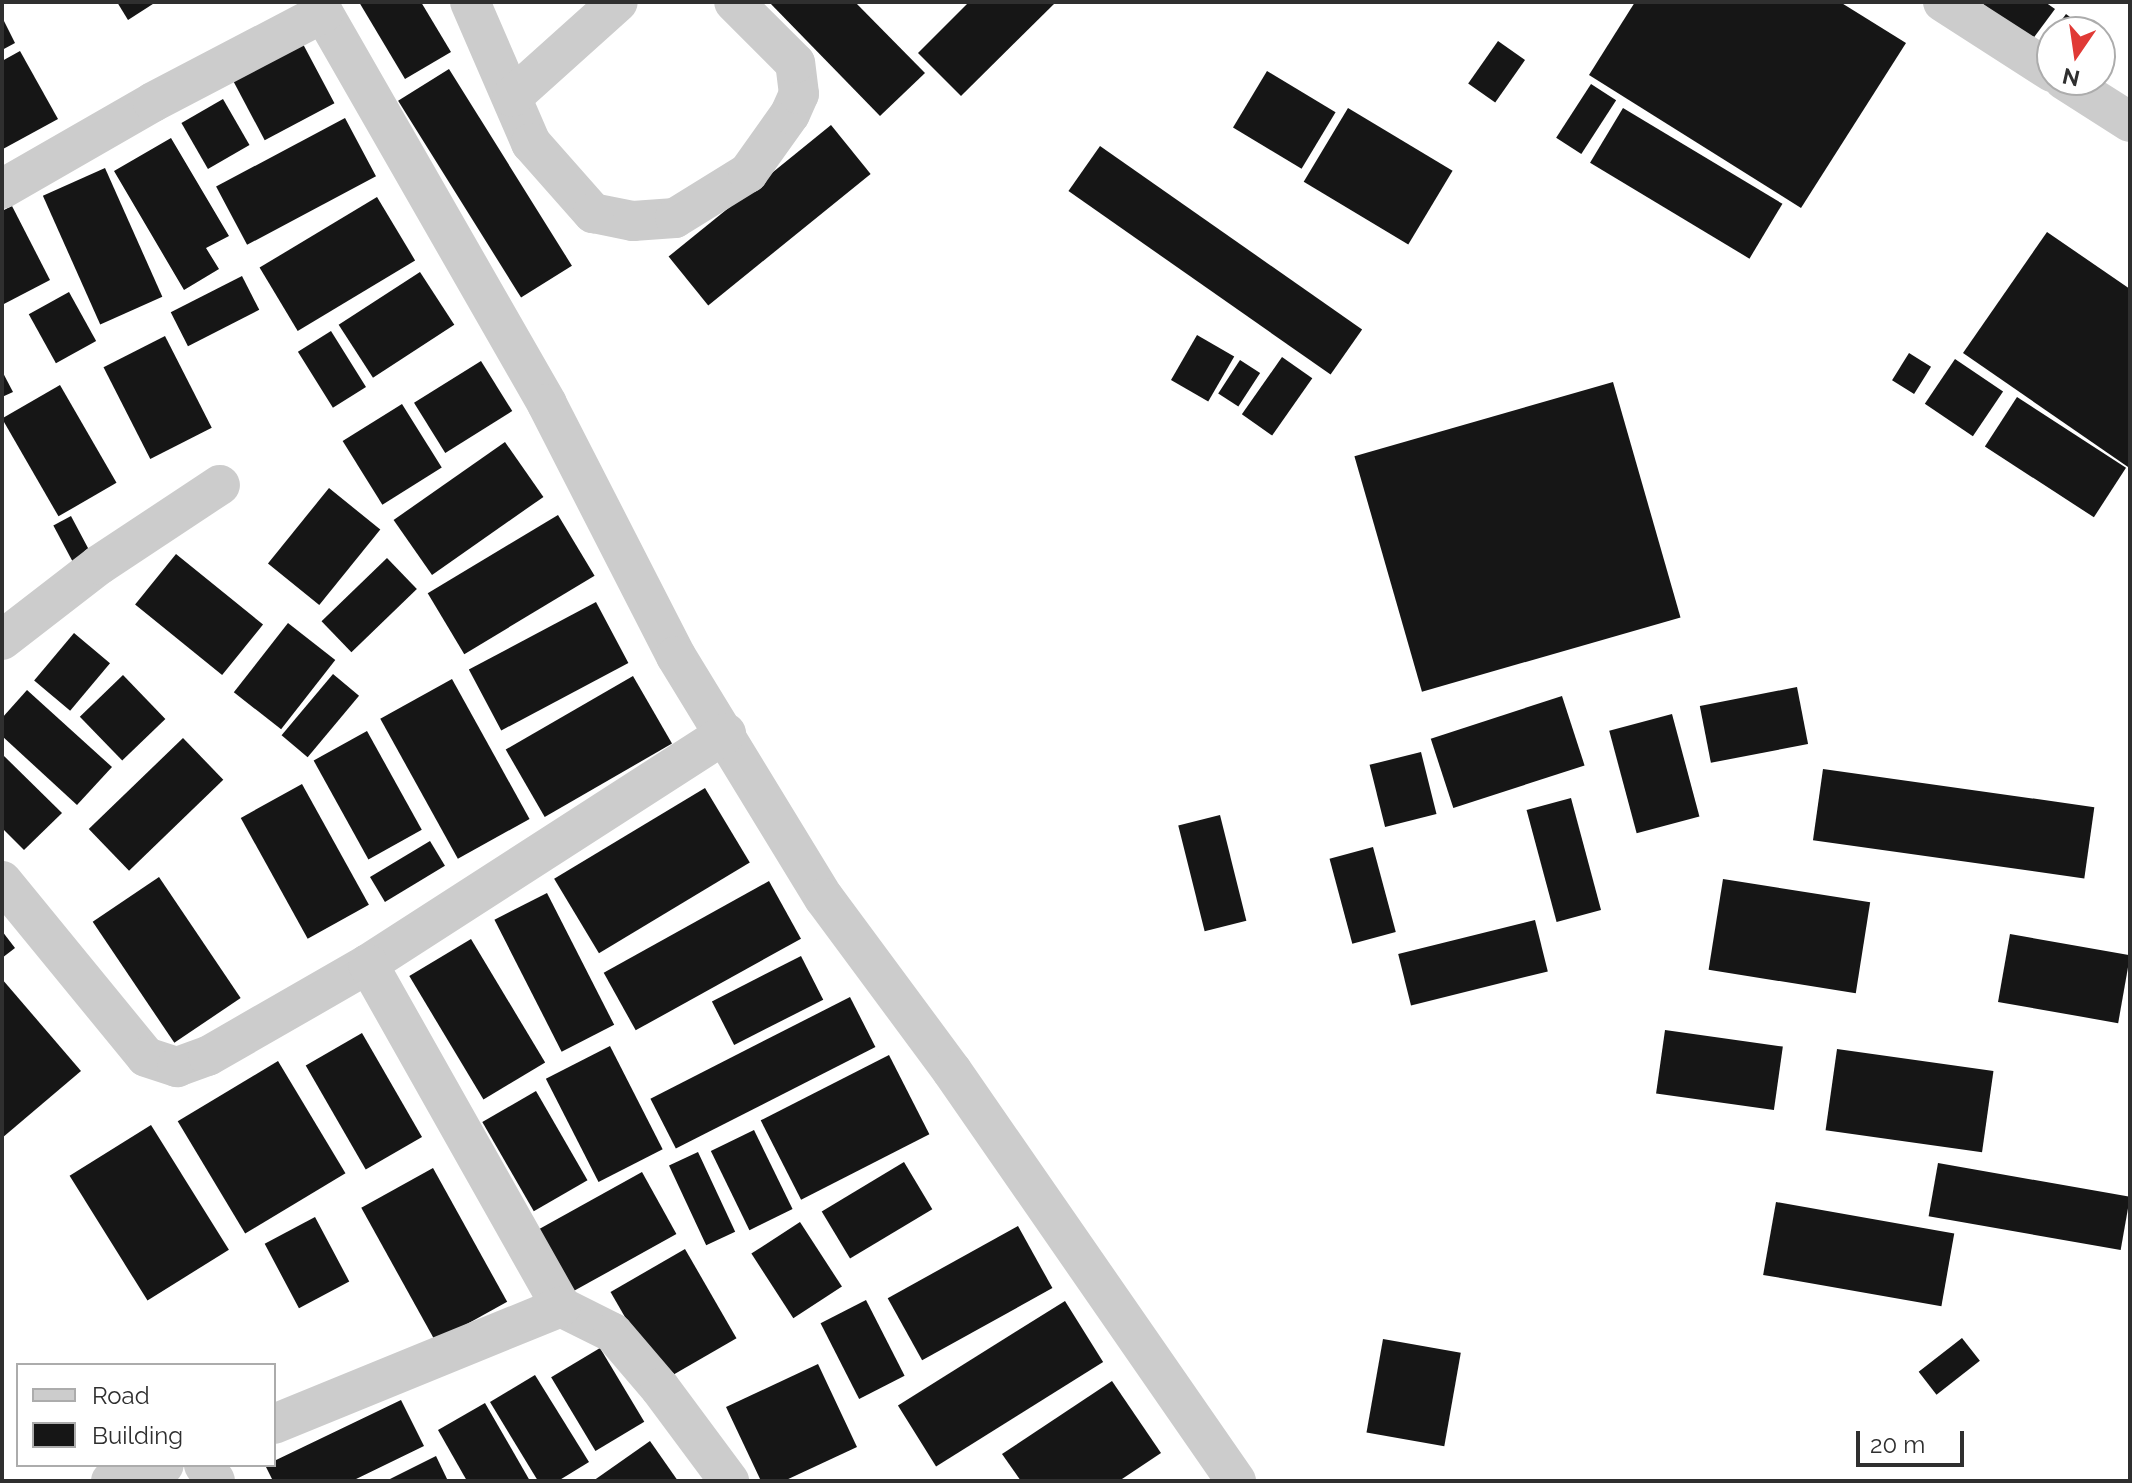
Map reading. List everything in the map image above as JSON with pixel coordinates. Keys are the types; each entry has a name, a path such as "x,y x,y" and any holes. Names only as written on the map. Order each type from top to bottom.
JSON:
{"street":[{"path":"470,2 531,143 593,213 633,221 675,218 748,173 790,114 799,94 795,63 734,2"},
{"path":"512,97 618,2"},
{"path":"1943,2 2036,62"},
{"path":"2,189 320,7 547,404 676,656 726,733 824,898 952,1071 1236,1481"},
{"path":"2089,96 2130,122"},
{"path":"2,640 99,565 220,485"},
{"path":"2,881 146,1057 177,1067 208,1056 368,964 726,733"},
{"path":"368,964 561,1307 613,1333 660,1388 729,1481"},
{"path":"276,1423 561,1307"},
{"path":"111,1481 157,1467"}],"building":[{"path":"117,2 156,2 128,20"},
{"path":"359,2 421,2 451,52 405,79"},
{"path":"769,2 855,2 925,73 880,116"},
{"path":"969,2 1056,2 961,96 918,53"},
{"path":"1635,2 1840,2 1906,43 1801,208 1589,75"},
{"path":"1980,2 2045,2 2055,9 2050,16 2036,16 2036,35 2032,40"},
{"path":"2,17 15,43 2,50"},
{"path":"1498,41 1525,60 1495,103 1468,84"},
{"path":"303,44 334,103 265,140 233,81"},
{"path":"20,51 58,119 3,149 2,61"},
{"path":"449,69 572,266 521,298 398,101"},
{"path":"1267,71 1336,112 1302,169 1233,128"},
{"path":"1591,84 1616,100 1581,154 1556,138"},
{"path":"223,99 250,145 208,169 181,123"},
{"path":"1348,108 1453,171 1408,245 1304,182"},
{"path":"1623,108 1782,204 1749,259 1590,163"},
{"path":"345,118 376,176 247,245 216,187"},
{"path":"831,125 871,174 708,305 669,257"},
{"path":"171,138 229,236 206,248 219,269 184,290 114,171"},
{"path":"1100,146 1362,330 1331,375 1068,191"},
{"path":"105,168 162,297 100,324 43,196"},
{"path":"377,197 415,260 298,331 260,268"},
{"path":"12,206 50,280 2,305 2,211"},
{"path":"2047,232 2130,289 2128,467 1963,353"},
{"path":"420,272 454,325 373,378 339,325"},
{"path":"242,276 259,310 188,346 171,312"},
{"path":"69,292 96,341 56,363 29,314"},
{"path":"331,331 366,387 333,408 298,352"},
{"path":"1197,335 1234,356 1208,402 1171,380"},
{"path":"165,336 212,428 150,459 104,367"},
{"path":"1909,353 1931,367 1914,394 1892,380"},
{"path":"1282,357 1312,378 1272,436 1242,414"},
{"path":"1955,359 2003,391 1973,436 1925,404"},
{"path":"1240,360 1260,373 1238,407 1218,394"},
{"path":"481,361 512,411 445,453 414,403"},
{"path":"2,371 13,392 2,397"},
{"path":"1613,382 1681,618 1422,692 1354,456"},
{"path":"60,385 116,483 58,516 2,418"},
{"path":"2017,397 2126,468 2094,517 1985,446"},
{"path":"402,404 442,468 382,505 343,441"},
{"path":"505,442 543,497 432,575 394,520"},
{"path":"329,488 380,530 319,605 268,563"},
{"path":"558,515 595,576 464,654 428,593"},
{"path":"71,516 91,554 74,563 53,525"},
{"path":"176,554 263,624 222,675 135,605"},
{"path":"387,558 417,589 351,652 322,621"},
{"path":"596,602 628,663 501,731 469,670"},
{"path":"288,623 335,660 281,729 234,692"},
{"path":"74,633 110,663 70,711 34,680"},
{"path":"333,674 359,696 308,757 282,735"},
{"path":"123,675 165,719 122,761 80,717"},
{"path":"633,676 672,744 545,817 506,750"},
{"path":"452,679 530,819 458,859 380,719"},
{"path":"1797,687 1808,744 1711,763 1700,706"},
{"path":"27,690 112,767 77,805 2,736 2,718"},
{"path":"1562,696 1585,765 1453,808 1431,739"},
{"path":"1672,714 1699,816 1637,833 1609,731"},
{"path":"367,731 422,830 368,859 314,761"},
{"path":"183,738 223,780 129,871 89,829"},
{"path":"1421,752 1436,814 1385,827 1370,765"},
{"path":"2,754 62,813 24,850 2,828"},
{"path":"1823,769 2094,807 2084,878 1813,840"},
{"path":"302,784 369,905 308,939 241,818"},
{"path":"705,788 750,863 599,953 554,879"},
{"path":"1571,798 1601,910 1557,922 1527,810"},
{"path":"1220,815 1246,921 1205,931 1178,825"},
{"path":"430,841 445,866 385,902 370,877"},
{"path":"1373,847 1396,932 1352,944 1330,859"},
{"path":"159,877 241,998 174,1043 93,922"},
{"path":"1723,879 1870,902 1856,993 1709,970"},
{"path":"769,881 801,939 636,1030 604,973"},
{"path":"547,893 614,1025 562,1052 494,920"},
{"path":"1535,920 1548,971 1411,1006 1398,954"},
{"path":"2,931 15,948 2,958"},
{"path":"2010,934 2130,955 2118,1023 1998,1002"},
{"path":"471,939 545,1062 483,1100 409,976"},
{"path":"801,956 823,1000 734,1045 712,1001"},
{"path":"2,979 81,1071 2,1138"},
{"path":"850,997 875,1047 676,1149 650,1099"},
{"path":"1665,1030 1783,1047 1774,1110 1656,1093"},
{"path":"362,1033 422,1137 366,1169 306,1066"},
{"path":"610,1046 663,1149 599,1182 546,1079"},
{"path":"1837,1049 1993,1071 1982,1152 1826,1130"},
{"path":"889,1055 929,1134 801,1200 761,1120"},
{"path":"278,1061 345,1173 245,1234 178,1121"},
{"path":"536,1091 588,1180 534,1211 482,1122"},
{"path":"151,1125 229,1250 147,1301 70,1176"},
{"path":"754,1130 793,1209 749,1230 711,1151"},
{"path":"698,1152 735,1232 706,1245 669,1166"},
{"path":"904,1162 932,1209 850,1259 822,1211"},
{"path":"1938,1163 2130,1197 2121,1250 1929,1216"},
{"path":"433,1168 507,1302 435,1342 361,1208"},
{"path":"642,1172 676,1234 572,1292 538,1230"},
{"path":"1776,1202 1954,1233 1941,1306 1763,1275"},
{"path":"315,1217 349,1281 299,1308 265,1244"},
{"path":"800,1222 842,1287 793,1318 751,1254"},
{"path":"1018,1226 1052,1288 922,1360 888,1298"},
{"path":"685,1249 737,1338 662,1381 611,1292"},
{"path":"866,1300 905,1376 859,1399 821,1323"},
{"path":"1065,1301 1103,1362 936,1466 898,1405"},
{"path":"1962,1338 1980,1361 1937,1395 1919,1372"},
{"path":"1383,1339 1461,1353 1444,1446 1367,1433"},
{"path":"600,1348 644,1422 595,1451 551,1377"},
{"path":"818,1364 857,1447 784,1481 761,1481 726,1407"},
{"path":"535,1375 589,1462 558,1481 538,1481 490,1402"},
{"path":"1112,1381 1161,1453 1119,1481 1021,1481 1002,1454"},
{"path":"401,1400 424,1446 352,1481 273,1481 266,1467 276,1467 276,1460"},
{"path":"485,1403 530,1481 467,1481 438,1430"},
{"path":"650,1441 678,1481 593,1481"},
{"path":"436,1456 448,1481 386,1481"}]}
